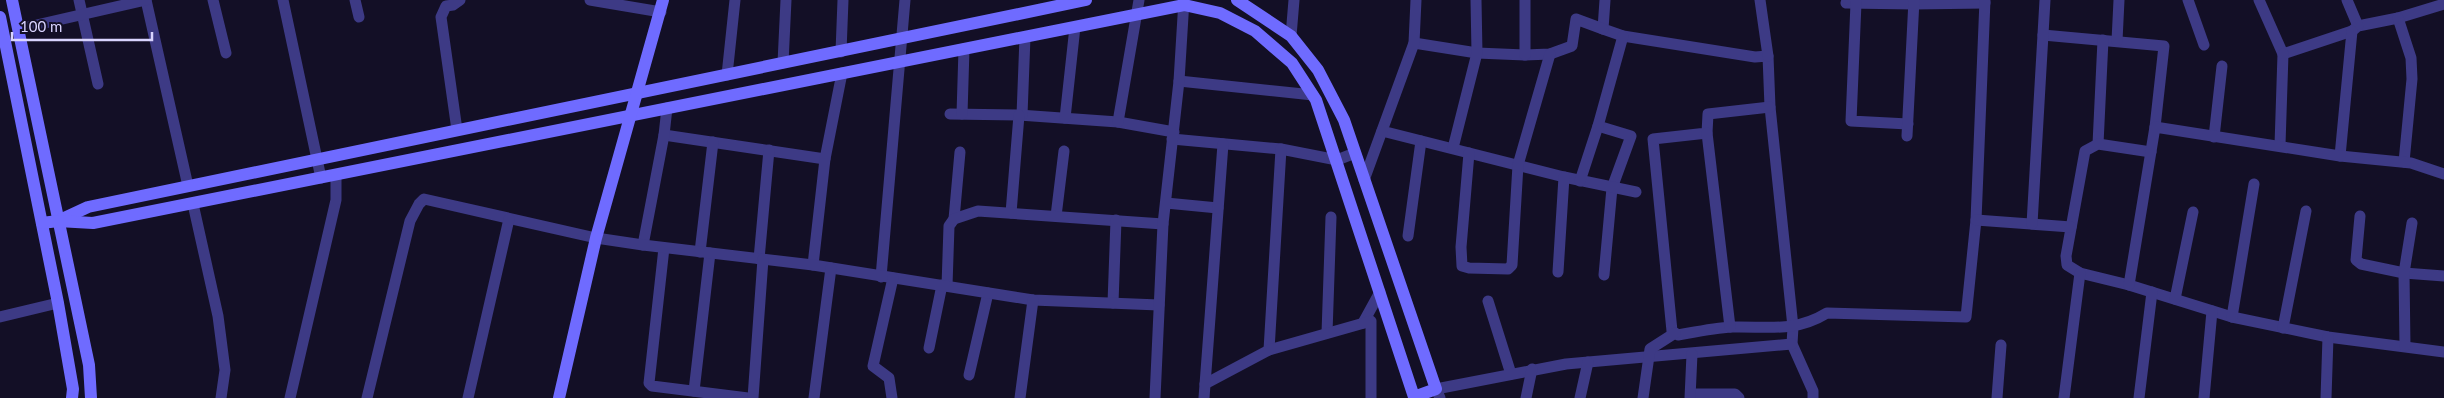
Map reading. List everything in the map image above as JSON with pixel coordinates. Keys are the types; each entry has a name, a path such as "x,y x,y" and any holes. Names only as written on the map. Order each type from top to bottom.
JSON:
{"street":[{"path":"12,0 89,365 90,398"},
{"path":"78,0 98,84"},
{"path":"19,29 146,0 188,186"},
{"path":"213,0 226,53"},
{"path":"283,0 321,178"},
{"path":"355,0 359,17"},
{"path":"458,130 441,17 446,6 453,5 460,0"},
{"path":"559,398 596,238 629,116 662,6 590,0"},
{"path":"727,75 735,0"},
{"path":"783,63 786,0"},
{"path":"841,52 843,0"},
{"path":"881,276 905,0"},
{"path":"58,221 88,207 316,158 902,40 1086,0"},
{"path":"1118,122 1139,0"},
{"path":"1236,0 1291,36 1318,70 1344,120 1438,394"},
{"path":"1291,36 1294,0"},
{"path":"1364,180 1414,43 1416,1 1404,0"},
{"path":"1453,148 1477,53 1476,0"},
{"path":"1524,55 1525,0"},
{"path":"1604,29 1605,0"},
{"path":"1760,0 1768,56 1770,106 1793,327 1792,344 1813,391 1813,398"},
{"path":"2032,224 2045,0"},
{"path":"2117,41 2120,0"},
{"path":"2259,0 2283,54 2280,145"},
{"path":"2340,156 2355,28 2347,0"},
{"path":"1707,133 1653,139 1672,331 1678,335 1730,327 1793,327 1811,323 1826,313 1966,317 1976,220 1985,1 1851,1 1851,121 1908,124"},
{"path":"2185,1 2204,45"},
{"path":"1155,398 1163,224 1179,81 1184,2"},
{"path":"42,223 58,221 93,223 193,204 1136,15 1184,2 1220,13 1255,31 1292,63 1313,95 1337,160 1380,292 1411,397 1438,394 1532,369 1648,356 1692,354 1792,344"},
{"path":"1907,136 1914,2"},
{"path":"2283,54 2355,28 2398,18 2444,4"},
{"path":"0,17 2,36 58,302 73,390 72,398"},
{"path":"2398,18 2411,58 2412,79 2404,162"},
{"path":"1414,43 1477,53 1550,54 1572,46 1576,19 1623,36 1755,57 1768,56"},
{"path":"1065,118 1075,27"},
{"path":"2043,35 2164,46 2155,127 2129,285"},
{"path":"1580,181 1598,126 1623,36"},
{"path":"1011,213 1021,115 1025,37"},
{"path":"2098,144 2103,40"},
{"path":"964,49 956,114 1021,115 1118,122 1173,136 1223,144 1281,150 1337,160 1355,153"},
{"path":"1469,153 1462,266 1469,268 1508,269 1512,265 1518,165 1550,54"},
{"path":"2214,137 2222,66"},
{"path":"813,266 826,159 842,73"},
{"path":"1179,81 1313,95"},
{"path":"1730,327 1707,133 1708,114 1770,106"},
{"path":"643,245 664,135 667,108"},
{"path":"1598,126 1631,136 1612,188 1604,275"},
{"path":"2155,127 2280,145 2340,156 2404,162 2444,174"},
{"path":"1382,131 1580,181 1636,192"},
{"path":"664,135 826,159"},
{"path":"1408,236 1421,141"},
{"path":"694,391 713,142"},
{"path":"1204,398 1223,144"},
{"path":"2151,152 2098,144 2085,152 2066,256 2068,265 2080,273 2129,285 2232,317 2328,337 2444,352"},
{"path":"752,398 769,150"},
{"path":"1269,350 1281,150"},
{"path":"1056,216 1064,151"},
{"path":"929,348 944,286 950,226 954,219 960,152"},
{"path":"290,398 336,200 336,175"},
{"path":"1558,272 1564,177"},
{"path":"2232,317 2254,184"},
{"path":"367,398 410,222 419,204 424,199 596,238 664,248 831,268 1033,300 1159,304"},
{"path":"1166,203 1218,208"},
{"path":"193,204 218,316 226,370 221,398"},
{"path":"954,219 978,211 1163,224"},
{"path":"2283,328 2306,211"},
{"path":"2175,299 2193,212"},
{"path":"2360,216 2356,260 2361,264 2404,273 2444,276"},
{"path":"1327,334 1331,217"},
{"path":"468,398 510,219"},
{"path":"1113,303 1116,220"},
{"path":"1976,220 2071,227"},
{"path":"2405,346 2404,273 2412,223"},
{"path":"664,248 648,381 652,386 748,398"},
{"path":"814,398 831,268"},
{"path":"2064,398 2080,273"},
{"path":"892,398 889,378 873,366 893,278"},
{"path":"1363,323 1380,292"},
{"path":"2139,398 2152,292"},
{"path":"969,376 988,293"},
{"path":"1020,398 1033,300"},
{"path":"1488,301 1511,374"},
{"path":"0,317 58,302"},
{"path":"2204,398 2212,311"},
{"path":"1205,384 1269,350 1371,321 1370,398"},
{"path":"1643,398 1650,350 1675,333"},
{"path":"2326,398 2328,337"},
{"path":"1997,398 2001,346"},
{"path":"1692,354 1690,396 1735,394 1739,398"},
{"path":"1580,398 1588,362"},
{"path":"1526,398 1532,369"}]}
